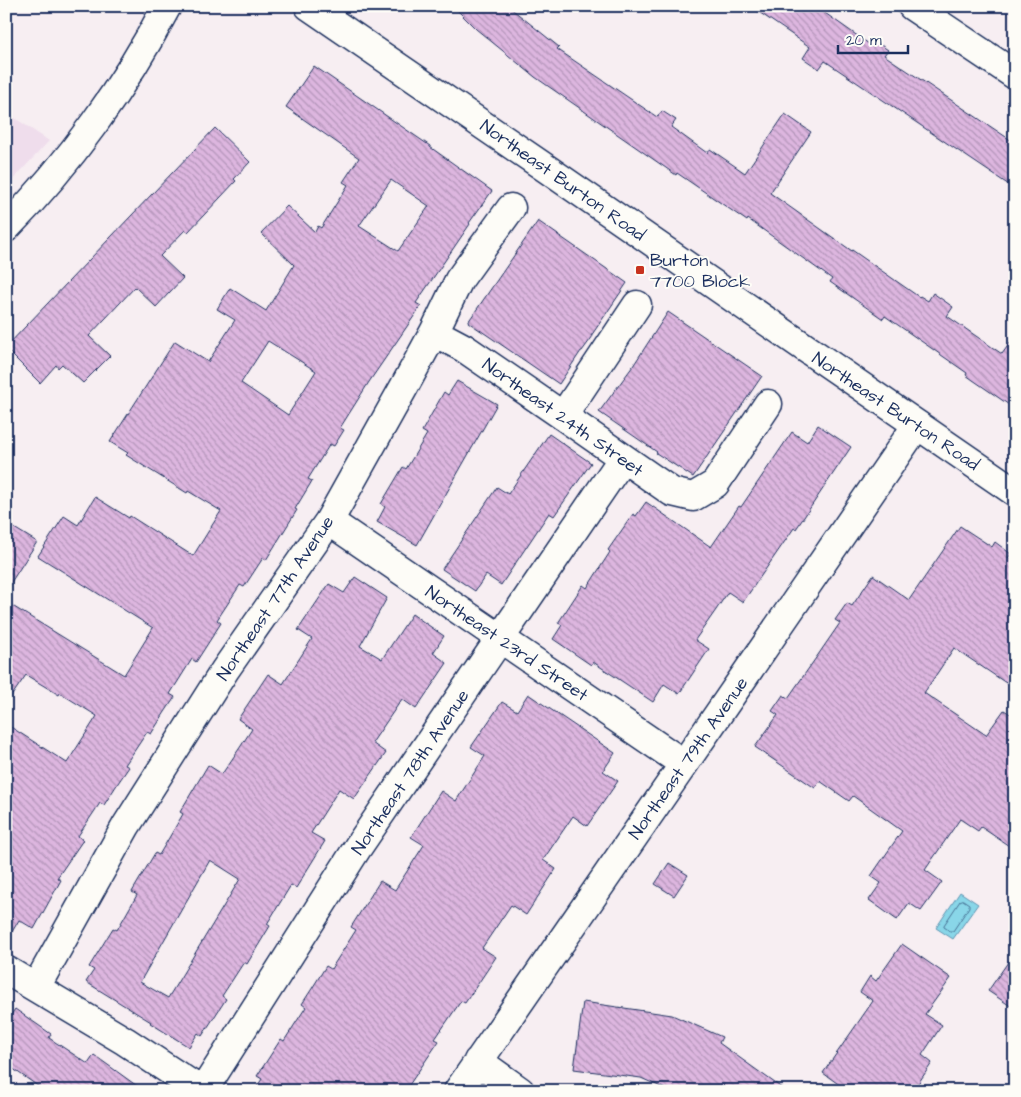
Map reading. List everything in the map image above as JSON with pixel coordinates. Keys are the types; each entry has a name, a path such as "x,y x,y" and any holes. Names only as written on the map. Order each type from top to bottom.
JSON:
{"street":[{"path":"6,228 63,164 107,106 156,28 167,6"},
{"name":"Northeast Burton Road","path":"309,6 1015,492"},
{"path":"912,6 1015,75"},
{"name":"Northeast 77th Avenue","path":"36,987 126,826 225,670 328,521 434,332 459,280 511,208"},
{"path":"563,416 637,305"},
{"name":"Northeast 24th Street","path":"434,332 464,348 672,492 693,496 716,484 768,404"},
{"name":"Northeast 79th Avenue","path":"458,1091 917,425"},
{"name":"Northeast 78th Avenue","path":"202,1091 358,847 623,458"},
{"name":"Northeast 23rd Street","path":"328,521 684,764"},
{"path":"6,970 125,1041 202,1091"},
{"path":"478,1061 520,1091"}],"shaded area":[{"path":"6,112 49,141 6,187"}],"water":[{"path":"960,892 978,904 953,939 936,928"}],"building":[{"path":"453,6 508,6 559,47 557,49 657,117 662,111 676,120 671,127 707,153 710,149 745,173 785,114 811,132 770,193 919,297 928,301 933,293 953,307 947,316 1002,354 1015,336 1015,409 885,316 883,319 830,282 832,279 748,219 747,221 677,173 676,175 535,77 476,29"},
{"path":"750,6 815,6 869,44 872,39 888,50 884,55 1015,143 1015,189 825,61 819,69 803,58 810,47"},
{"path":"314,66 492,191 416,303 421,306 340,428 344,430 334,446 330,444 308,479 312,481 295,509 297,510 266,560 263,558 244,587 240,585 217,620 221,623 196,662 192,659 170,694 175,697 151,734 147,732 125,765 129,767 104,805 100,803 78,836 83,840 57,878 61,880 34,929 19,920 6,942 6,724 67,763 97,716 26,675 6,704 6,602 124,675 153,628 38,556 64,516 78,525 95,497 129,518 130,516 193,556 221,511 188,491 187,493 126,455 128,453 110,442 175,341 208,362 235,320 217,309 230,288 266,311 294,265 261,233 287,206 315,232 318,226 321,228 348,185 343,182 359,158 286,107","holes":["391,180 429,206 398,251 359,226","268,341 316,371 288,415 241,383"]},
{"path":"215,128 250,162 234,179 236,181 188,232 185,230 160,256 183,278 156,307 135,287 89,336 110,356 83,383 62,364 58,368 56,365 40,383 6,347"},
{"path":"538,221 627,283 559,384 468,322"},
{"path":"668,312 762,376 693,477 599,412 633,366"},
{"path":"457,381 497,404 417,545 377,522 385,507 381,504 403,467 406,469 427,434 422,431 444,392 448,395"},
{"path":"818,425 851,447 796,529 794,528 743,602 728,592 695,640 709,649 679,694 664,684 653,702 593,662 591,665 553,639 562,625 558,623 583,585 587,588 610,552 608,550 633,514 636,516 646,502 711,547 792,432 807,442"},
{"path":"549,434 591,463 554,516 549,513 501,585 486,575 475,591 442,569 497,487 508,494"},
{"path":"6,523 37,542 6,590"},
{"path":"960,526 992,547 995,542 1011,554 1008,558 1015,563 1015,670 1006,683 954,648 924,693 986,735 1004,710 1015,717 1015,850 981,827 978,831 960,819 925,870 942,882 921,911 909,903 897,920 869,900 881,883 871,876 902,831 853,796 849,801 820,781 815,788 755,747 778,715 772,711 783,695 788,698 818,655 840,623 835,620 847,603 852,606 873,575 909,600"},
{"path":"355,577 387,598 360,646 382,659 412,614 444,636 433,653 447,663 416,709 402,699 372,743 386,753 354,799 339,789 311,833 325,841 296,888 291,885 267,924 270,926 247,964 244,962 222,996 226,999 202,1036 198,1033 189,1047 86,982 94,970 89,967 113,928 117,930 137,895 132,892 155,853 159,855 183,814 180,812 208,765 222,774 252,729 238,719 268,674 283,684 312,639 298,630 329,584 344,593","holes":["210,860 240,879 168,998 140,982"]},
{"path":"528,694 615,753 603,771 618,781 587,826 573,816 543,860 556,869 526,915 511,905 482,948 496,957 465,1003 461,1001 435,1039 439,1041 405,1091 254,1091 262,1079 257,1076 281,1039 284,1041 306,1007 302,1004 326,966 331,969 356,930 351,927 380,881 395,890 424,845 411,837 441,791 456,801 485,756 471,747 502,702 517,711"},
{"path":"669,863 688,875 674,896 655,884"},
{"path":"902,944 951,978 925,1014 942,1025 922,1055 932,1063 913,1091 848,1091 823,1073 873,1001 860,992 870,976 876,981"},
{"path":"1015,952 1015,1009 988,991"},
{"path":"583,1002 672,1015 722,1037 719,1043 786,1091 670,1091 641,1078 574,1069"},
{"path":"15,1009 51,1034 49,1038 88,1064 94,1055 144,1091 45,1091 6,1064 6,1022"}],"place":[{"name":"Burton 7700 Block","path":"640,270"}]}
